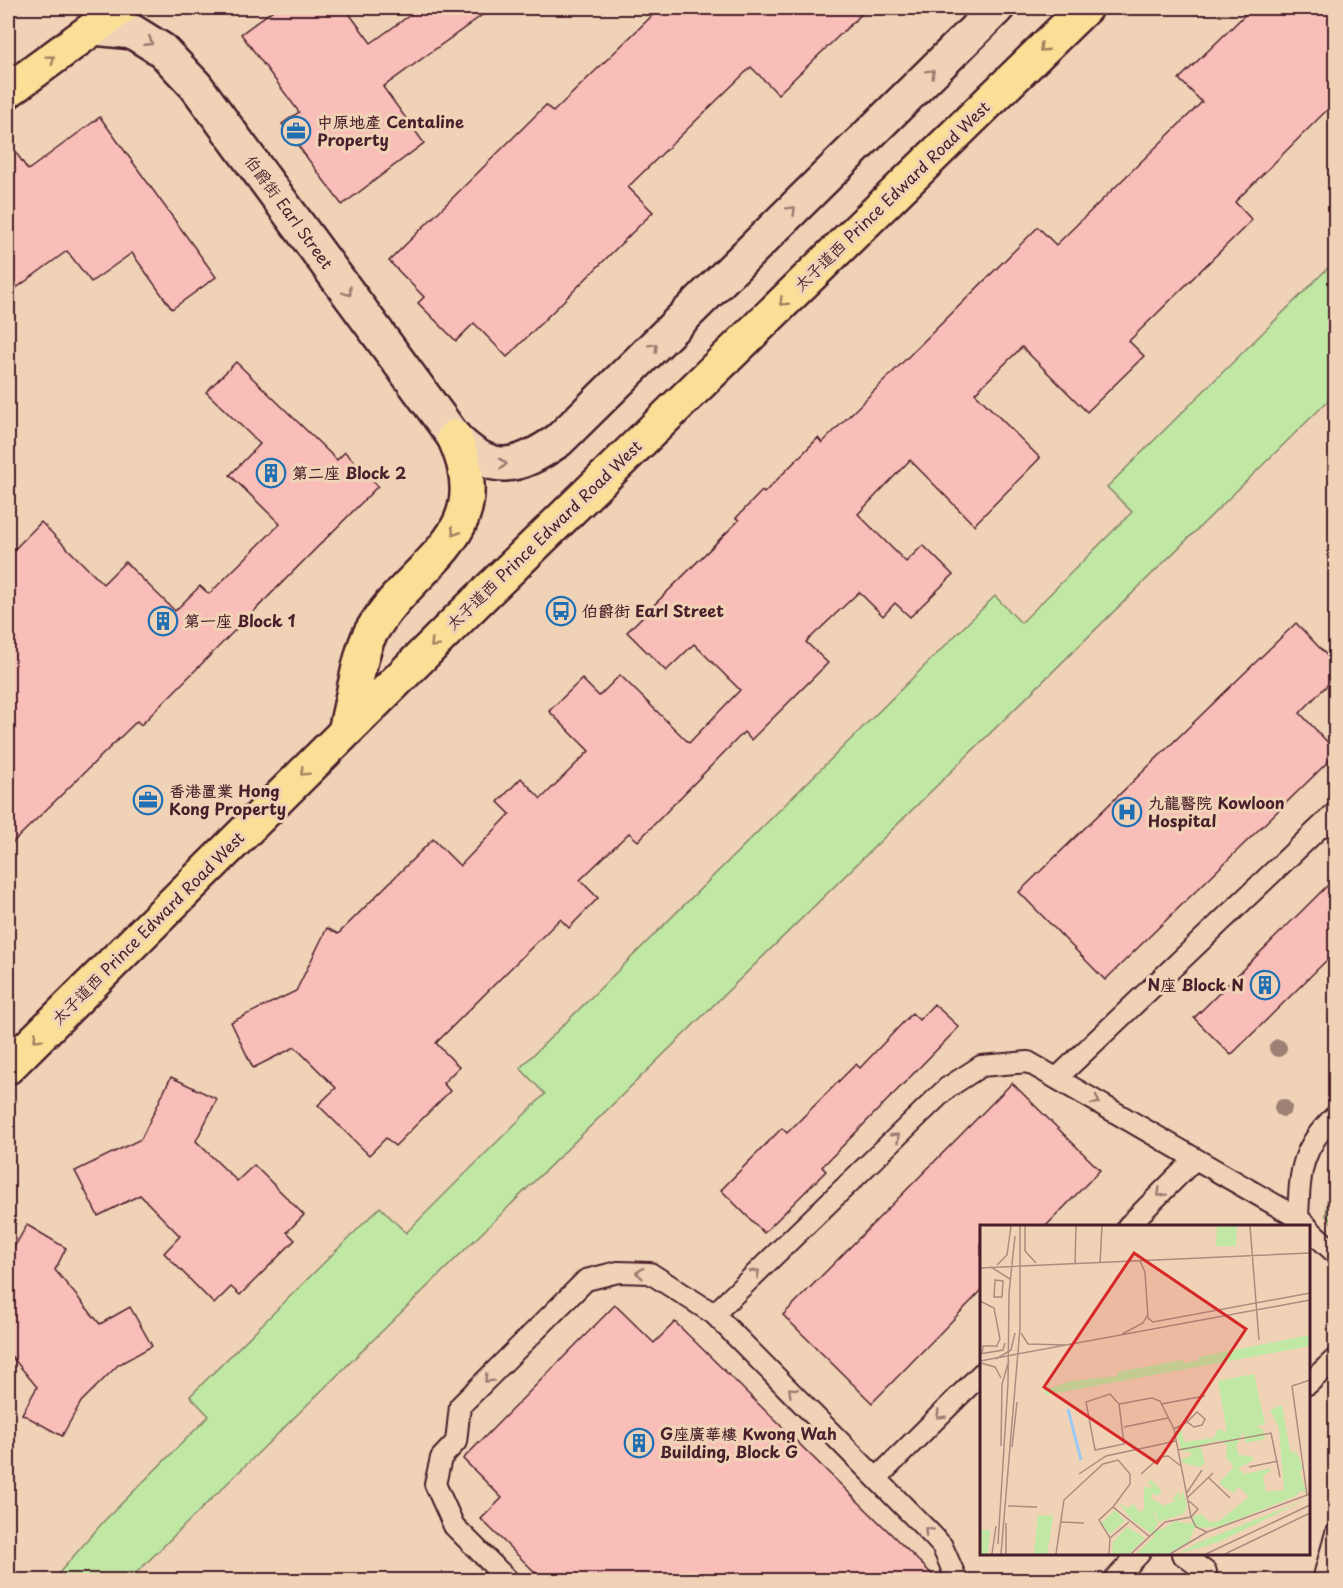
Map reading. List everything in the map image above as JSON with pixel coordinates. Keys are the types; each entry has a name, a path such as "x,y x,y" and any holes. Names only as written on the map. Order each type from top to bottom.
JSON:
{"main road":[{"path":"8,91 121,8"},
{"name":"太子道西 Prince Edward Road West","path":"8,1067 345,731 1085,8"},
{"path":"345,731 369,635 398,597 447,544 462,522 467,499 468,477 465,460 454,437"}],"street":[{"path":"454,437 471,454 492,464 514,464 535,456 559,441 997,8"},
{"name":"伯爵街 Earl Street","path":"94,27 133,32 162,50 196,86 454,437"}],"lane":[{"path":"1057,1078 1335,812"},
{"path":"714,1314 947,1088 981,1066 1028,1062 1195,1159 1300,1225"},
{"path":"1307,1225 1300,1174 1316,1133 1335,1115"},
{"path":"1130,1225 1195,1159"},
{"path":"1310,1232 1335,1254"},
{"path":"508,1581 454,1526 435,1484 441,1458 456,1442 460,1406 586,1280 618,1272 650,1274 714,1314 942,1546 957,1581"},
{"path":"1310,1382 1335,1358"},
{"path":"877,1478 980,1374"},
{"path":"1323,1581 1335,1533"},
{"path":"1114,1581 1138,1555"},
{"path":"1183,1555 1206,1572"}],"green space":[{"path":"1335,261 1335,394 129,1580 53,1580 104,1521 209,1416 190,1396 380,1207 406,1233 545,1094 520,1068 995,596 1021,623 1132,512 1107,487"},
{"path":"1329,1182 1335,1184 1335,1227 1326,1216"}],"building":[{"path":"276,8 345,8 371,43 420,8 492,8 383,87 424,143 342,205 282,124 299,112 241,34"},
{"path":"660,8 868,8 778,94 751,67 628,187 653,212 507,357 474,323 456,341 418,303 424,297 389,261 546,105 553,112"},
{"path":"1252,8 1335,8 1335,102 1235,202 1252,220 1129,341 1144,356 1087,412 1022,347 975,393 1040,458 974,525 910,460 858,514 906,562 923,545 953,575 910,617 895,603 883,616 859,592 806,642 828,663 751,740 744,732 638,841 629,833 580,880 598,898 569,928 560,919 436,1043 459,1067 443,1083 450,1091 395,1146 386,1138 369,1155 318,1105 336,1088 295,1047 253,1068 231,1022 296,991 327,928 338,934 433,839 460,866 510,814 498,802 521,778 541,799 589,751 549,711 582,679 599,696 620,675 689,743 740,690 694,644 666,671 627,632 739,520 736,518 762,491 764,493 818,438 822,443 1038,227 1056,245 1202,102 1179,79"},
{"path":"100,117 216,277 172,309 132,253 91,282 67,251 8,294 8,141 28,170"},
{"path":"236,362 337,460 345,452 378,486 141,725 137,721 8,847 8,556 41,522 103,584 125,562 175,611 200,586 209,594 280,524 230,475 260,444 206,392"},
{"path":"1296,623 1335,664 1335,677 1300,713 1335,750 1335,755 1105,980 1019,892"},
{"name":"N座 Block N","path":"1335,878 1335,952 1231,1055 1194,1018"},
{"path":"934,1004 959,1027 822,1167 826,1171 764,1233 721,1190 782,1128 787,1133 856,1064 860,1068 912,1013 919,1020"},
{"path":"171,1077 217,1099 196,1141 237,1181 254,1165 304,1215 287,1232 295,1240 240,1295 231,1287 214,1304 164,1253 180,1236 140,1195 98,1216 75,1171 141,1139"},
{"path":"1012,1083 1100,1170 1047,1225 980,1225 980,1292 872,1403 783,1315"},
{"path":"27,1225 66,1248 55,1270 100,1324 130,1307 152,1346 118,1365 81,1402 62,1436 22,1414 37,1387 8,1352 8,1258"},
{"name":"G座廣華樓 Kwong Wah Building, Block G","path":"615,1305 654,1343 675,1322 939,1581 544,1581 481,1519 502,1498 463,1459"}],"place":[{"name":"中原地產 Centaline Property","path":"296,131"},
{"name":"第二座 Block 2","path":"271,473"},
{"name":"伯爵街 Earl Street","path":"561,611"},
{"name":"第一座 Block 1","path":"163,621"},
{"name":"香港置業 Hong Kong Property","path":"148,800"},
{"name":"九龍醫院 Kowloon Hospital","path":"1127,812"},
{"name":"N座 Block N","path":"1265,985"},
{"name":"G座廣華樓 Kwong Wah Building, Block G","path":"639,1443"}]}
